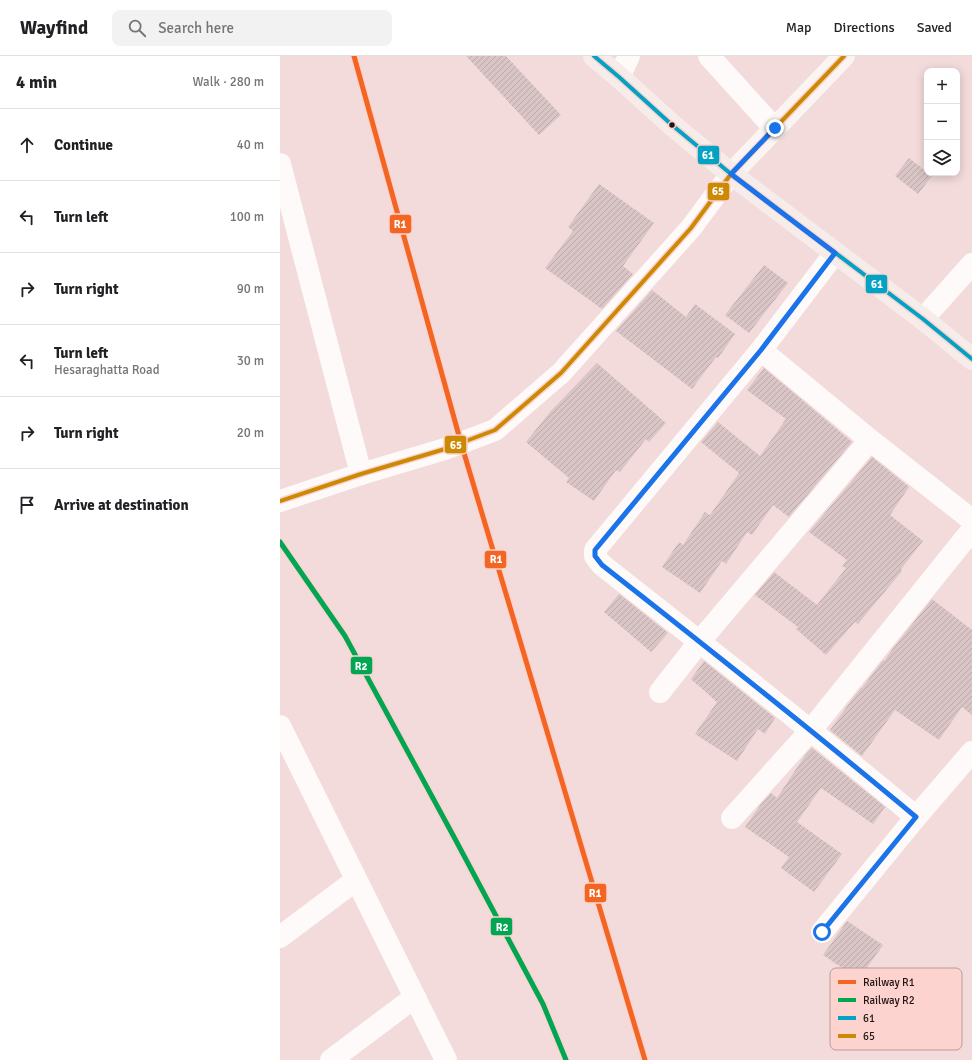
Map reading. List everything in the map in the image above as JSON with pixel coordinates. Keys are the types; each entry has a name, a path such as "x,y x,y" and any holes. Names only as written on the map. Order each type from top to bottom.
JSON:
{"main road":[{"path":"594,56 672,125 731,174 923,319 972,359"}],"street":[{"path":"619,77 629,56"},
{"path":"709,56 775,128"},
{"path":"280,501 445,449 494,430 561,373 690,228 731,174 844,56"},
{"path":"280,164 362,474"},
{"path":"835,253 761,350 595,550 595,556 602,565 811,730 916,817"},
{"path":"923,319 972,264"},
{"path":"761,350 870,440 972,520"},
{"path":"660,692 700,641 870,440"},
{"path":"732,818 811,730 972,530"},
{"path":"280,726 446,1060"},
{"path":"822,932 916,817 972,752"},
{"path":"280,937 356,880"},
{"path":"331,1060 415,997"}],"building":[{"path":"466,56 506,56 561,115 539,135"},
{"path":"909,158 924,170 924,176 932,176 918,194 895,176"},
{"path":"599,184 654,223 623,266 633,274 602,309 545,268 573,231 568,227"},
{"path":"764,265 788,283 749,333 725,315"},
{"path":"652,290 686,317 695,304 735,334 718,358 716,357 692,389 616,331"},
{"path":"597,363 666,423 649,442 646,439 620,472 616,470 594,501 566,482 569,478 526,442 550,412"},
{"path":"764,368 852,442 789,517 773,505 752,535 747,532 726,564 722,561 700,593 662,567 679,542 683,545 705,512 710,515 739,473 701,442 718,422 760,456 786,419 747,390"},
{"path":"872,457 909,487 890,515 923,541 901,569 902,571 858,624 855,622 826,655 796,629 798,627 755,595 774,572 817,605 846,568 842,566 847,560 809,532"},
{"path":"619,594 668,633 651,652 604,612"},
{"path":"932,599 972,630 972,715 962,707 939,740 895,710 862,756 830,730 853,698"},
{"path":"704,661 775,718 765,734 758,729 737,761 695,734 717,702 691,679"},
{"path":"812,748 885,807 873,824 821,788 797,822 842,854 814,892 781,868 789,857 745,827 761,804 771,793 777,798 806,754"},
{"path":"847,921 883,945 867,968 842,968 823,955"}],"railway":[{"path":"354,56 461,443 645,1060"}],"rail line":[{"name":"R1","path":"354,56 461,443 645,1060"},
{"name":"R2","path":"280,542 345,636 543,1004 566,1060"}],"transit line":[{"name":"61","path":"594,56 672,125 731,174 923,319 972,359"},
{"name":"65","path":"280,501 361,474 445,449 495,430 561,373 691,228 731,174 844,56"}],"route":[{"path":"775,128 731,174 835,253 761,350 595,550 595,556 602,565 811,730 916,817 822,932"}]}
